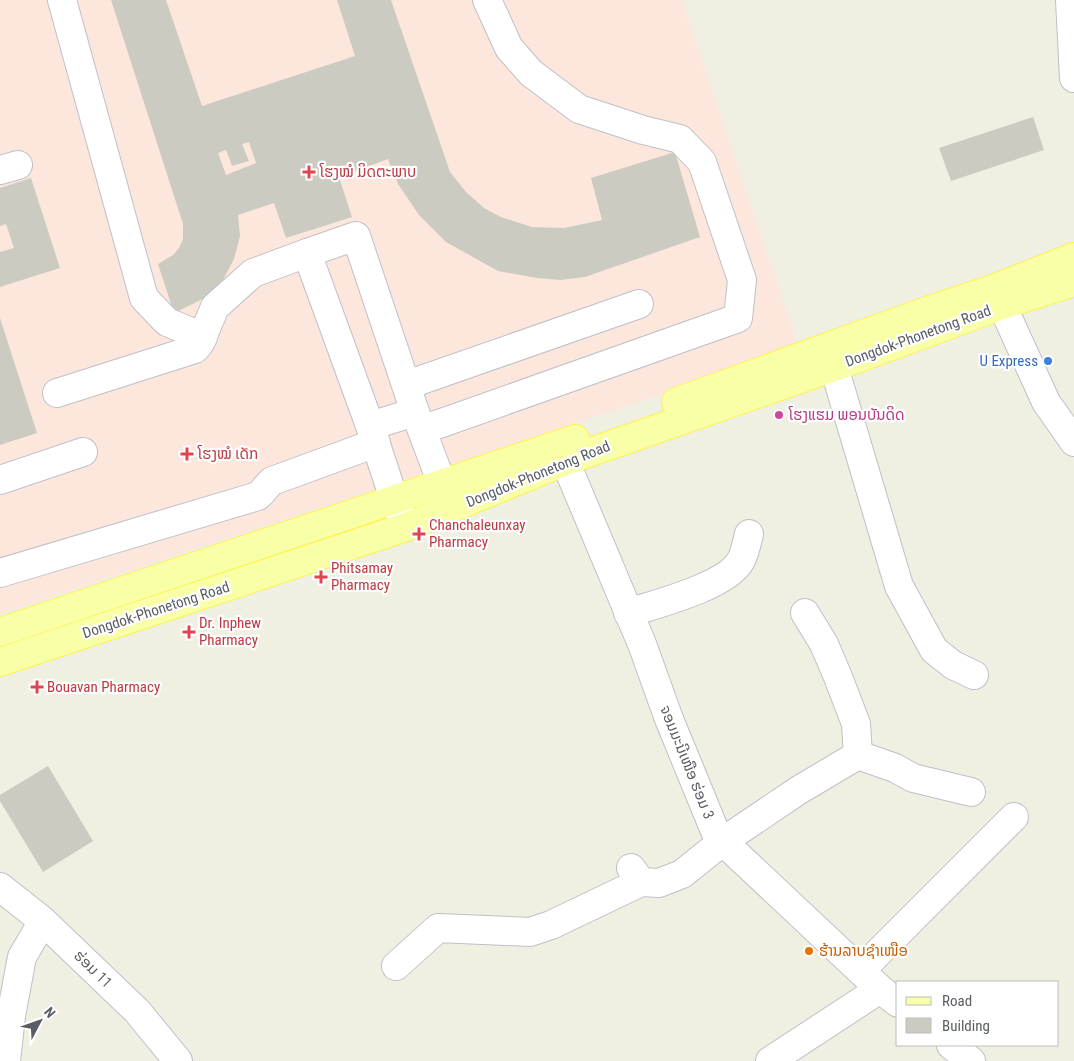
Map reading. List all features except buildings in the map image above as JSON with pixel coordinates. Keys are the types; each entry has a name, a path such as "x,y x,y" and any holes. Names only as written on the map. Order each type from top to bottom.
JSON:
{"main road":[{"name":"Dongdok-Phonetong Road","path":"0,632 559,444 927,311 996,288 1074,257"},
{"name":"Dongdok-Phonetong Road","path":"0,662 406,528 565,461 834,367 1002,305 1074,282"}],"street":[{"path":"62,0 144,298 167,322 203,337"},
{"path":"0,572 258,496 264,492 267,485 272,481 373,434 419,421 738,318 742,280 702,162 680,139 643,130 579,109 531,73 509,48 487,0"},
{"path":"1070,0 1074,78"},
{"path":"57,393 195,349 200,344 215,307 252,273 356,236 451,509"},
{"path":"307,253 406,528"},
{"path":"407,385 639,304"},
{"path":"1002,305 1046,402 1074,442"},
{"path":"834,367 899,586 934,650 953,665 974,674"},
{"path":"0,480 83,452"},
{"name":"ຈອມມະນີເໜືອ ຮ່ອມ 3","path":"565,461 642,644 669,719 717,836 889,996"},
{"path":"628,613 692,592 722,579 741,561 749,534"},
{"path":"805,613 824,644 856,724 858,755"},
{"path":"396,966 438,928 530,932 551,925 636,875 659,883 682,874 722,842 799,790 858,755"},
{"path":"858,755 895,768 913,778 971,792"},
{"path":"861,970 1014,817"},
{"name":"ຮ່ອມ 11","path":"0,887 43,921 137,1011 178,1061"},
{"path":"6,1061 11,1016 22,957 43,921"},
{"path":"770,1061 889,996"},
{"path":"951,1046 971,1061"}],"shaded area":[{"path":"0,0 682,0 799,349 0,614"}],"place":[{"name":"ໂຮງໝໍ ມິດຕະພາບ","path":"309,172"},
{"name":"U Express","path":"1048,361"},
{"name":"ໂຮງແຮມ ພອນບັນດິດ","path":"779,415"},
{"name":"ໂຮງໝໍ ເດັກ","path":"187,454"},
{"name":"Chanchaleunxay Pharmacy","path":"419,534"},
{"name":"Phitsamay Pharmacy","path":"321,577"},
{"name":"Dr. Inphew Pharmacy","path":"189,632"},
{"name":"Bouavan Pharmacy","path":"37,687"},
{"name":"ຮ້ານລາບຊຳເໜືອ","path":"809,951"}]}
